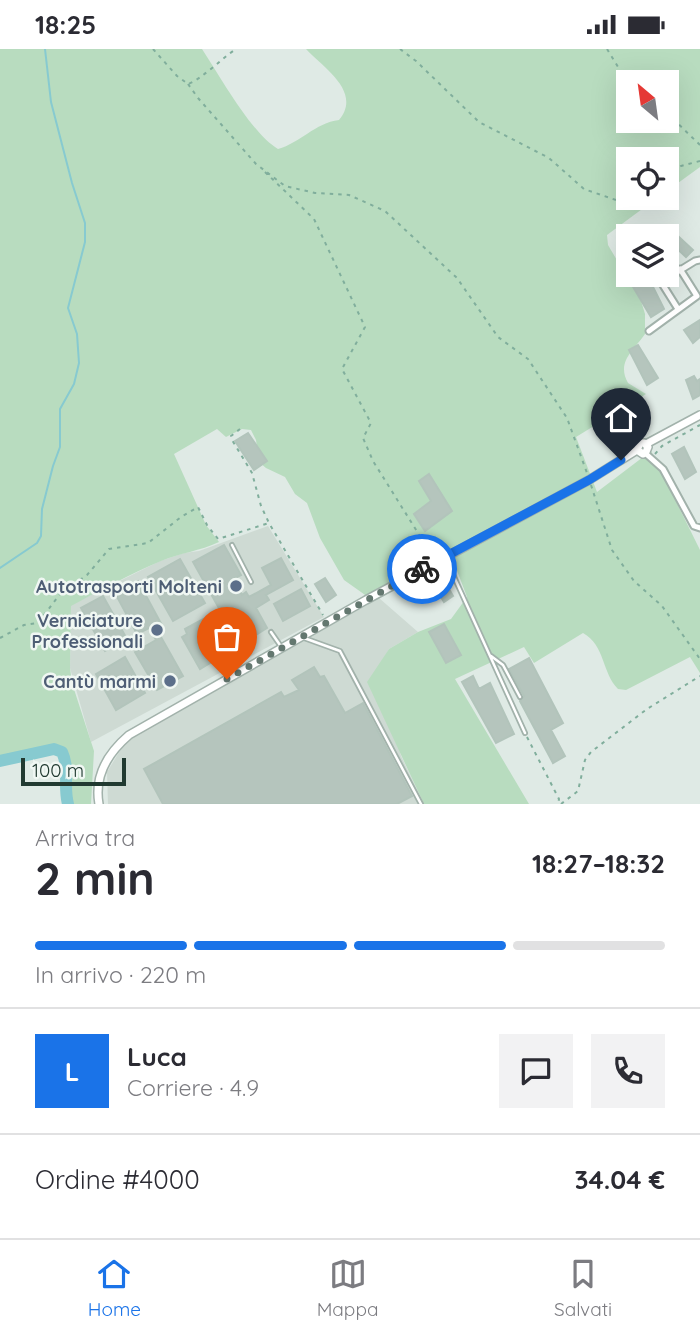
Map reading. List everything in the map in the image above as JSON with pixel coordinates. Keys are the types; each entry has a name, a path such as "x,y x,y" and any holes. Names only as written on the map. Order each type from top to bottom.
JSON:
{"street":[{"path":"678,309 661,282 700,260"},
{"path":"649,331 697,296 680,269"},
{"path":"99,804 100,774 107,760 122,741 139,729 436,561 589,480 700,415"},
{"path":"643,449 663,469 694,526 700,529"}],"lane":[{"path":"232,545 251,582"},
{"path":"444,557 525,733"},
{"path":"271,632 282,648"},
{"path":"301,636 340,651 421,804"},
{"path":"489,655 503,665 520,697"}],"path":[{"path":"153,49 177,76 188,84 256,164 314,219 365,327 342,369 371,423 363,438 373,461 436,561"},
{"path":"188,84 196,81 236,49"},
{"path":"400,49 416,61 479,123 549,158 584,190 616,200"},
{"path":"607,49 620,70"},
{"path":"679,125 700,145"},
{"path":"679,168 700,161"},
{"path":"256,164 285,186 315,193 349,195 385,211 457,278 498,337 528,359 567,418 612,550 634,581 662,606 700,659"},
{"path":"652,458 662,446 700,425"},
{"path":"240,429 231,436 232,440 252,473 261,506 327,622"},
{"path":"0,638 24,625 38,623 60,594 87,575 109,549 148,543 198,507 218,539 270,523"},
{"path":"525,733 560,804 578,791 585,760 591,752 647,709 700,676"}],"shaded area":[{"path":"268,526 324,617 91,742 70,668 71,605 160,561 199,551"},
{"path":"379,598 418,632 389,649 376,671 401,756 424,804 108,804 107,772 126,741"}],"green space":[{"path":"0,49 202,49 247,117 278,149 322,125 339,120 345,110 344,91 338,81 306,49 700,49 700,167 679,182 679,147 616,147 616,210 641,210 622,224 616,224 616,228 607,235 608,245 616,259 616,287 633,287 645,314 645,334 625,362 624,369 628,383 646,394 576,437 597,492 651,451 700,550 700,673 690,657 626,690 618,689 596,645 583,633 534,663 524,647 455,679 529,804 424,804 367,682 389,649 418,632 451,619 467,597 453,560 445,557 368,597 344,580 320,538 307,503 295,494 285,477 259,462 256,440 251,430 242,429 226,437 217,429 174,454 206,525 219,542 161,561 71,606 72,683 94,751 91,804 66,804 60,787 67,769 65,752 57,749 0,763"}],"building":[{"path":"679,237 693,250 686,257 679,250"},
{"path":"633,287 653,287 664,309 651,317"},
{"path":"700,320 700,337 693,343 684,330"},
{"path":"638,345 658,378 647,385 629,350"},
{"path":"694,376 697,381 700,379 700,395 693,399 686,380"},
{"path":"248,433 267,461 254,470 235,441"},
{"path":"684,447 696,472 685,479 672,454"},
{"path":"429,474 452,511 425,531 414,514 431,501 419,481"},
{"path":"224,545 241,575 233,579 242,595 246,592 249,597 271,585 262,568 281,558 293,580 266,595 269,600 256,608 267,628 200,669 182,637 187,634 185,629 220,610 193,562"},
{"path":"180,559 205,603 173,621 148,577"},
{"path":"325,578 336,595 326,602 315,584"},
{"path":"138,581 163,627 157,630 183,676 157,690 135,652 156,640 149,628 137,634 115,593"},
{"path":"445,582 453,596 444,602 435,587"},
{"path":"301,589 310,606 283,621 274,604"},
{"path":"103,596 127,639 105,651 81,608"},
{"path":"444,624 461,655 446,663 429,632"},
{"path":"125,657 145,693 116,710 96,674"},
{"path":"529,658 563,723 551,730 565,756 553,763 520,701 524,696 509,669"},
{"path":"314,667 320,677 324,676 345,713 363,703 412,796 397,804 163,804 144,769 281,692 284,697 299,690 292,680"},
{"path":"473,676 479,689 490,683 514,734 496,743 462,682"}],"waterway":[{"path":"0,568 37,543 41,536 42,509 60,447 60,409 74,384 79,363 77,334 68,308 85,242 85,223 51,102 45,49"},
{"path":"0,761 54,749 62,752 66,765 68,804"}],"way so far":[{"path":"227,679 422,569"}],"place":[{"name":"Autotrasporti Molteni","path":"236,586"},
{"name":"Verniciature Professionali","path":"157,630"},
{"name":"Cantù marmi","path":"170,681"}],"route":[{"path":"422,569 589,480 621,460"}]}
